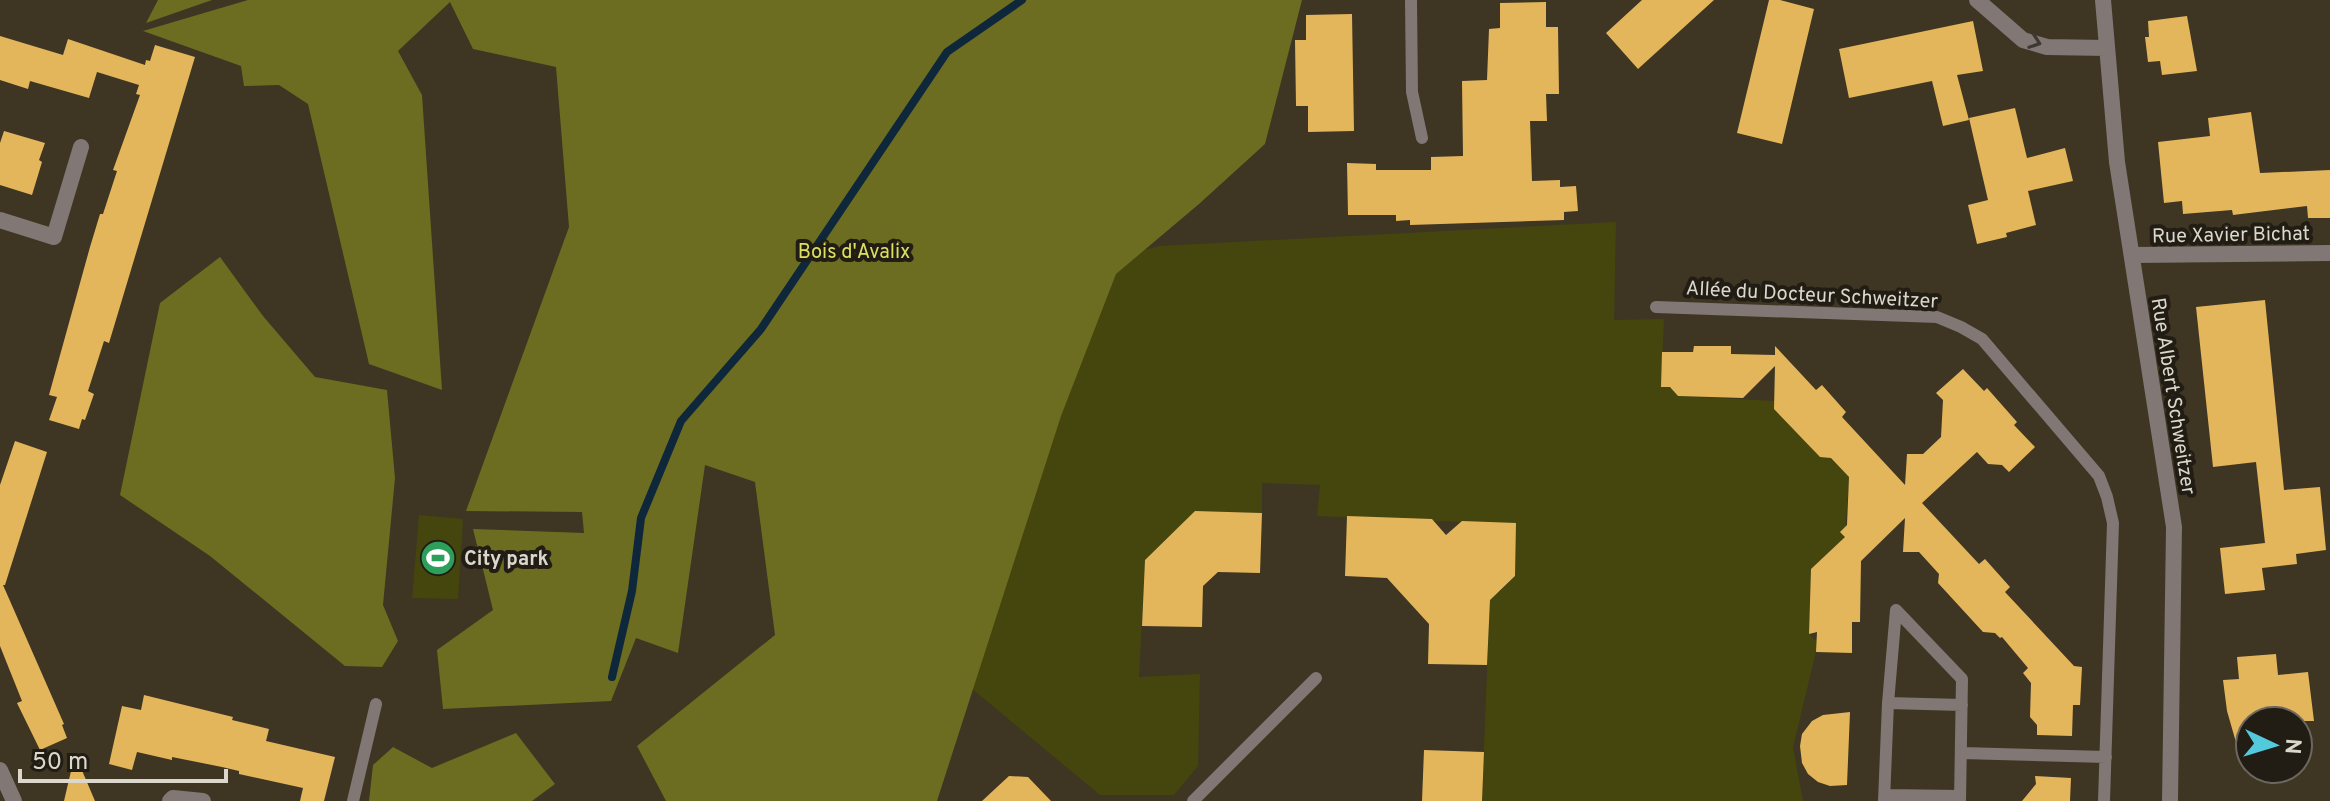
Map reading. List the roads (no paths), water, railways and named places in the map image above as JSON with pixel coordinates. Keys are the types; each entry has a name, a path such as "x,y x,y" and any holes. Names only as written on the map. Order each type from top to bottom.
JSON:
{"street":[{"path":"1977,0 2023,40 2047,47 2106,48"},
{"name":"Rue Albert Schweitzer","path":"2103,0 2117,162 2174,527 2170,801"},
{"path":"0,220 54,237 81,147"},
{"name":"Rue Xavier Bichat","path":"2133,255 2330,253"},
{"path":"0,770 14,801"},
{"path":"170,801 173,798 203,801"}],"lane":[{"path":"1411,0 1412,92 1422,138"},
{"name":"Allée du Docteur Schweitzer","path":"1656,307 1937,317 1982,339 2099,476 2107,497 2113,523 2104,801"},
{"path":"1896,610 1962,679 1962,705 1960,799 1884,798 1896,610"},
{"path":"1193,801 1316,678"},
{"path":"1888,703 1962,705"},
{"path":"353,801 376,704"},
{"path":"1962,753 2106,757"}],"waterway":[{"path":"612,677 632,591 641,518 681,421 761,329 947,52 1022,0"}],"place":[{"name":"City park","path":"438,558"}],"park label":[{"name":"Bois d'Avalix","path":"854,251"}]}
